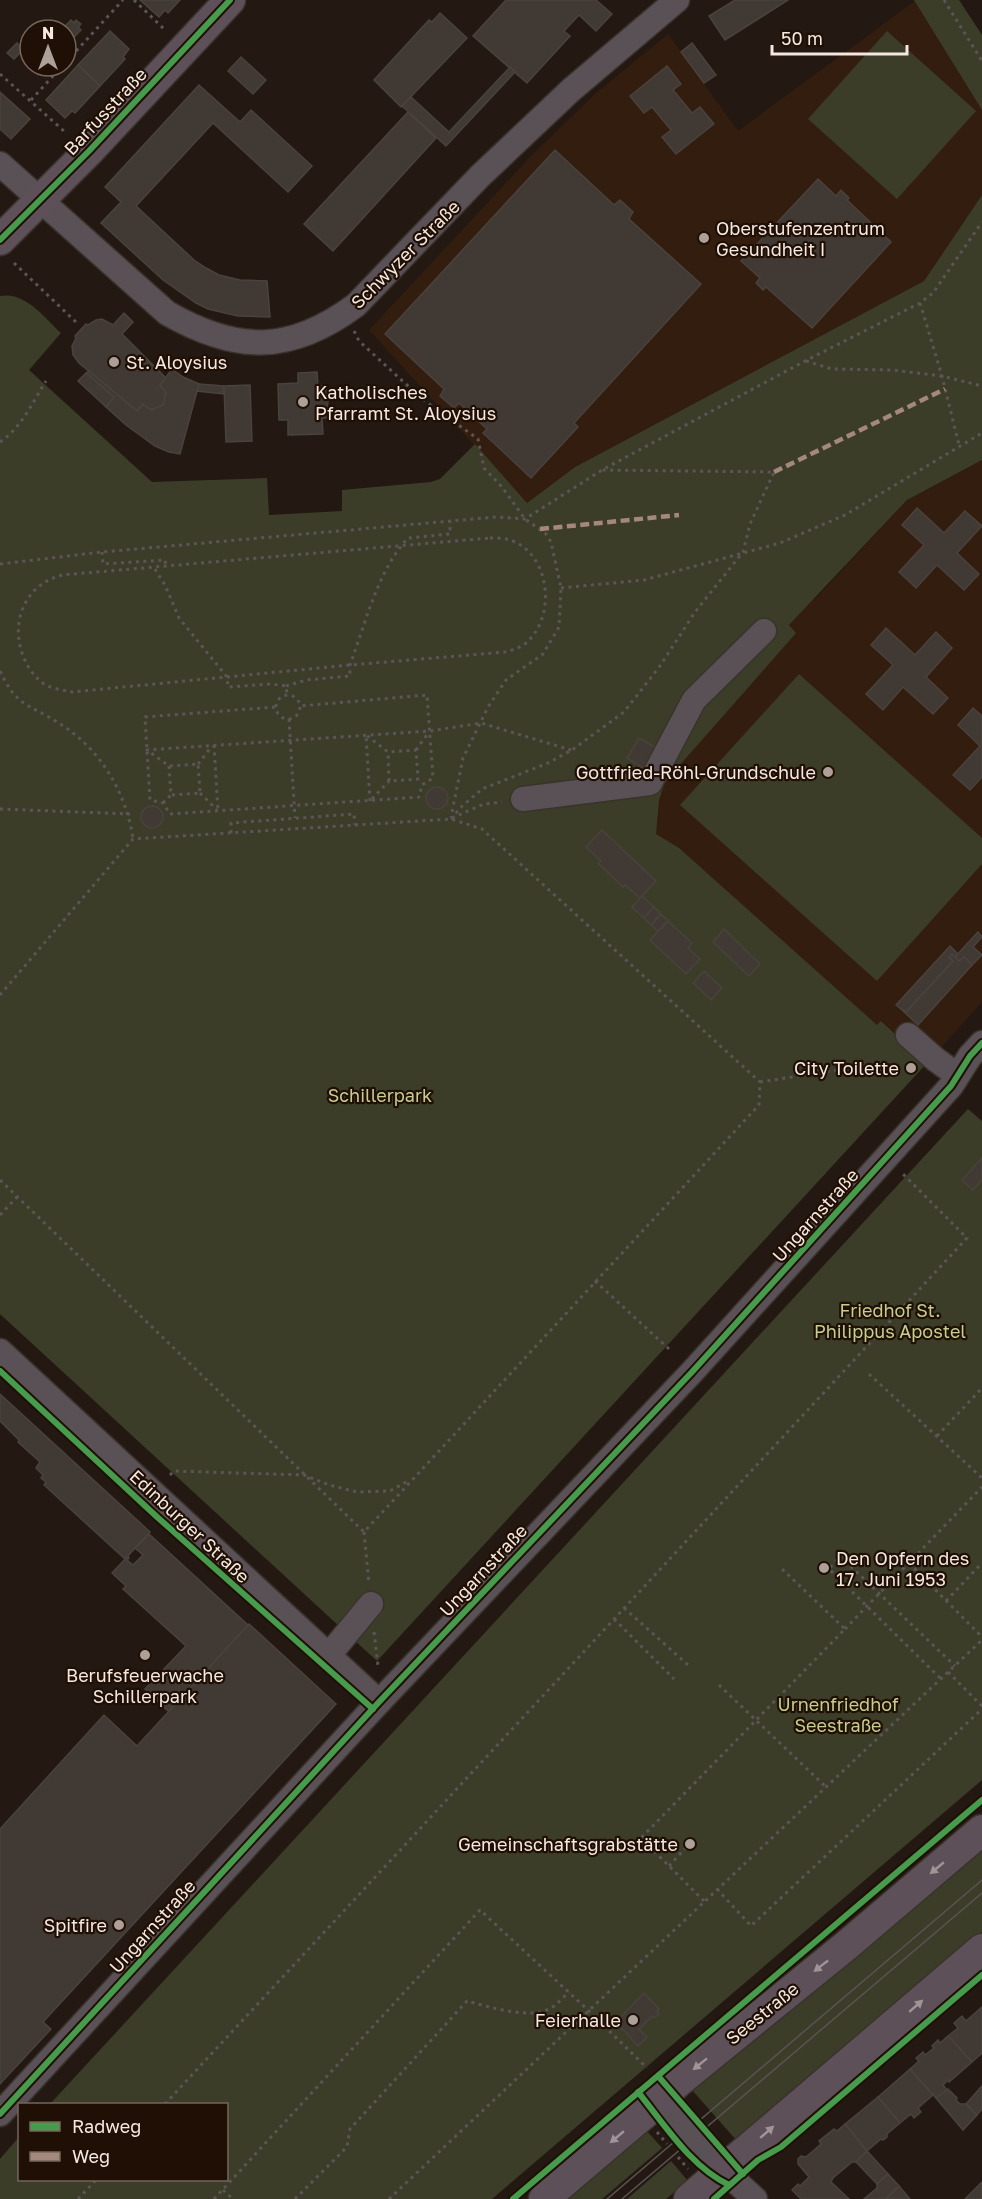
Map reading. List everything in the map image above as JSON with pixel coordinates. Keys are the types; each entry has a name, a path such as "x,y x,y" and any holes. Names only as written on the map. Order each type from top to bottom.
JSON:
{"main road":[{"name":"Barfusstraße","path":"7,252 41,201 230,0"},
{"name":"Seestraße","path":"544,2199 661,2098 982,1830"},
{"path":"689,2184 723,2170 982,1949"}],"street":[{"name":"Schwyzer Straße","path":"0,164 167,313 190,326 221,338 258,343 282,340 311,332 337,319 356,305 497,160 571,90 677,0"},
{"path":"523,799 650,783 694,700 764,631"},
{"path":"908,1035 935,1059 973,1060"},
{"name":"Ungarnstraße","path":"0,2114 379,1702 692,1372 973,1060"},
{"name":"Edinburger Straße","path":"0,1351 379,1702"},
{"path":"329,1655 371,1604"},
{"path":"661,2098 723,2170 755,2199"}],"path":[{"path":"78,49 123,0"},
{"path":"134,0 164,29"},
{"path":"944,0 982,61"},
{"path":"0,74 66,133"},
{"path":"30,100 51,78"},
{"path":"0,564 102,552 496,517 525,519 602,470 805,361 920,303 933,293 982,222"},
{"path":"7,252 77,323"},
{"path":"920,303 942,376 959,446"},
{"path":"352,327 359,341 421,398 478,439 484,468 502,487 525,519 546,534 551,542 561,588 559,627 543,654 506,680 497,692 463,758 451,819"},
{"path":"805,361 832,369 893,370 942,376 982,386"},
{"path":"0,442 21,424 46,381"},
{"path":"561,588 644,580 780,543 845,515 982,433"},
{"path":"451,819 482,789 548,763 572,750 624,712 660,666 694,612 743,552 750,524 774,472 602,470"},
{"path":"154,569 165,585 178,618 227,676 228,687 271,684 286,686 306,680 350,676 350,665 380,581 401,546 408,538 450,534 450,521"},
{"path":"503,538 514,541 532,556 541,570 545,589 544,610 536,632 525,644 505,652 72,692 42,683 28,666 20,646 21,614 25,602 41,583 62,575 166,567 503,538"},
{"path":"102,552 103,564 165,560 166,567"},
{"path":"0,671 7,686 21,702 65,727 92,751 117,786 130,814 134,838"},
{"path":"286,686 287,694"},
{"path":"287,694 296,697 300,706 297,715 289,719 280,716 275,707 278,698 287,694"},
{"path":"275,707 145,717 150,800 163,803 170,814 370,801 419,797 419,791 424,782 433,778 427,695 300,706"},
{"path":"289,719 295,818"},
{"path":"147,750 430,731 481,723 572,750"},
{"path":"418,779 416,750 430,731"},
{"path":"366,735 388,752 416,750"},
{"path":"366,735 370,801"},
{"path":"213,745 198,764 200,793 218,811"},
{"path":"213,745 218,811"},
{"path":"147,750 169,766 198,764"},
{"path":"370,801 389,780 388,752"},
{"path":"169,766 171,795"},
{"path":"389,780 418,779 424,782"},
{"path":"163,803 171,795 200,793"},
{"path":"0,995 134,838 451,819 484,804 523,799"},
{"path":"0,809 130,814"},
{"path":"231,832 231,823 354,814 355,825"},
{"path":"451,819 482,829 760,1082"},
{"path":"760,1082 869,1065"},
{"path":"0,1180 364,1532 759,1105 760,1082"},
{"path":"166,2103 967,1238 901,1172"},
{"path":"0,1215 17,1197"},
{"path":"595,1281 669,1349"},
{"path":"869,1374 982,1478"},
{"path":"938,1437 982,1388"},
{"path":"170,1475 174,1471 304,1475 329,1485 357,1492 390,1491 413,1479"},
{"path":"704,1901 641,1838 982,1487"},
{"path":"941,1679 829,1569 840,1556 955,1666"},
{"path":"389,2199 982,1639 909,1563"},
{"path":"946,1601 982,1563"},
{"path":"781,1568 845,1629"},
{"path":"624,1608 688,1665"},
{"path":"614,1619 674,1678"},
{"path":"378,1666 379,1702"},
{"path":"717,1889 751,1926 982,1708 948,1672"},
{"path":"719,1684 826,1787"},
{"path":"669,1866 691,1842"},
{"path":"214,2199 480,1910 647,2068"},
{"path":"295,2199 346,2147 350,2129 467,2001 510,2011 533,2012 550,2009 569,1992"},
{"path":"678,2157 689,2184"},
{"path":"78,2199 95,2181"},
{"path":"223,2190 233,2199"}],"shaded area":[{"name":"Oberstufenzentrum Gesundheit I","path":"915,1 982,110 982,195 924,281 575,467 527,503 369,330 532,155 596,93 668,34 738,131"},
{"name":"Gottfried-Röhl-Grundschule","path":"982,460 982,1002 927,1063 882,1021 877,1025 729,1023 605,752 818,596 907,500"}],"green space":[{"path":"914,0 959,0 982,35 982,110"},
{"path":"887,31 976,111 897,199 808,119"},
{"name":"Schillerpark","path":"982,195 982,460 907,500 789,625 796,633 665,782 659,800 656,834 679,848 877,1025 881,1021 927,1063 377,1661 0,1314 0,296 18,298 26,302 61,333 29,370 152,482 267,478 269,515 342,511 342,490 431,482 440,479 475,444 527,503 575,467 924,281"},
{"path":"799,674 982,838 982,864 877,981 680,805"},
{"path":"968,1109 982,1121 982,1780 492,2199 0,2199 0,2159 18,2138 18,2181 228,2181 228,2103 51,2103"},
{"path":"982,1841 982,1932 737,2141 692,2090"},
{"path":"646,2130 662,2148 602,2199 564,2199"},
{"path":"671,2161 688,2181 666,2199 627,2199"}],"building":[{"path":"140,0 180,0 168,13 165,10 159,17"},
{"path":"506,0 596,0 612,14 596,31 579,15 564,31 570,36 527,83 473,36"},
{"path":"735,0 788,0 725,40 709,16"},
{"path":"440,13 467,38 401,107 374,80 429,20 432,22"},
{"path":"110,31 129,49 123,57 125,59 100,86 78,65"},
{"path":"692,43 716,75 704,83 681,52"},
{"path":"18,44 18,55 14,59 7,53"},
{"path":"241,57 266,80 253,94 228,71"},
{"path":"78,65 100,86 75,113 72,111 65,118 46,100 66,78 78,78"},
{"path":"667,66 681,84 673,90 692,113 700,107 714,124 676,154 662,137 671,130 652,107 644,113 630,96"},
{"path":"510,67 515,72 446,146 402,106 411,97 449,132"},
{"path":"199,85 240,122 251,110 312,166 288,192 213,123 136,206 194,260 206,268 219,275 240,280 267,281 270,317 238,316 208,309 196,303 163,280 101,223 121,202 105,187"},
{"path":"0,92 30,119 11,139 0,129"},
{"path":"408,112 436,138 333,251 304,224"},
{"path":"555,150 614,205 620,200 633,212 629,219 701,284 574,423 578,427 531,478 483,433 487,429 459,403 454,408 440,396 444,389 385,334"},
{"path":"818,179 836,196 841,190 849,198 847,200 891,242 812,328 766,287 763,290 756,283 760,278 741,261"},
{"name":"St. Aloysius","path":"124,313 133,322 122,334 166,378 160,385 166,393 166,401 157,409 149,409 143,404 137,411 79,363 73,355 72,346 75,336 86,324 102,319 113,325"},
{"path":"172,369 199,384 180,454 155,446 126,425 106,407 114,397 86,373 89,371 137,411 143,404 151,410 163,405 166,393 160,385"},
{"name":"Katholisches Pfarramt St. Aloysius","path":"317,372 318,386 326,386 326,398 328,398 327,418 322,418 323,434 288,435 288,420 279,420 278,384 298,383 298,373"},
{"path":"86,373 114,397 106,407 78,381"},
{"path":"199,384 224,386 224,394 197,391"},
{"path":"250,385 252,441 226,442 224,386"},
{"path":"917,508 944,533 965,511 982,526 957,553 979,574 964,590 937,565 916,588 899,572 924,545 902,525"},
{"path":"886,628 915,655 936,632 952,648 926,677 948,698 933,714 903,687 883,710 866,694 893,665 871,645"},
{"path":"973,708 982,716 982,777 970,790 953,775 980,746 958,725"},
{"path":"639,738 655,747 643,768 627,758"},
{"path":"437,787 445,790 448,798 445,806 437,809 429,806 426,798 429,790"},
{"path":"152,806 160,809 163,817 160,825 152,828 144,825 141,817 144,809"},
{"path":"602,830 656,881 640,898 625,885 623,887 598,863 601,861 586,847"},
{"path":"642,896 654,907 644,918 632,907"},
{"path":"654,907 661,914 651,925 644,918"},
{"path":"661,914 668,921 658,931 651,925"},
{"path":"668,921 692,943 688,948 700,959 686,974 650,940"},
{"path":"724,929 760,964 749,976 713,942"},
{"path":"978,932 982,937 973,947 982,955 972,965 964,957 959,961 955,957"},
{"path":"950,946 958,954 955,957 952,954 949,957 953,961 906,1012 896,1005"},
{"path":"952,954 959,961 964,957 972,965 918,1025 901,1009 906,1012 953,961 949,957"},
{"path":"704,971 722,988 711,1000 693,983"},
{"path":"982,1158 982,1180 973,1190 962,1180"},
{"path":"0,1394 150,1532 125,1559 44,1485 46,1482 41,1478 43,1475 36,1468 40,1462 0,1421"},
{"path":"149,1534 248,1625 169,1712 145,1689 186,1646 123,1589 126,1586 112,1573 128,1556 127,1560 133,1565 143,1555 135,1548"},
{"path":"249,1624 336,1704 43,2022 51,2029 0,2084 0,1829 104,1715 137,1746"},
{"name":"Feierhalle","path":"644,1993 659,2009 657,2011 659,2014 654,2018 652,2016 639,2029 647,2037 638,2046 616,2022"},
{"path":"982,2007 982,2053 972,2062 948,2036 958,2028 954,2023 962,2016 966,2021"},
{"path":"948,2036 972,2062 943,2085 947,2090 936,2098 910,2069 919,2061 916,2058 923,2052 925,2055 934,2048 932,2046 938,2040 940,2043"},
{"path":"910,2069 933,2095 918,2108 921,2112 914,2118 911,2114 900,2123 878,2097"},
{"path":"982,2086 982,2109 977,2115 966,2104"},
{"path":"948,2089 960,2104 966,2104 977,2115 963,2130 936,2098"},
{"path":"878,2097 900,2123 887,2134 887,2137 881,2139 867,2151 845,2124"},
{"path":"845,2124 867,2151 831,2182 849,2199 801,2199 792,2190 809,2177 798,2164 798,2159 801,2156 806,2157 821,2144 819,2141 834,2129 837,2131"},
{"path":"867,2151 888,2174 877,2184 856,2162"},
{"path":"888,2174 899,2186 886,2199 864,2199 877,2188 877,2184"},
{"path":"982,2182 982,2199 965,2199"},
{"path":"899,2186 910,2199 886,2199"}],"tram line":[{"path":"607,2199 982,1880"},
{"path":"622,2199 982,1893"}],"marked path":[{"path":"774,472 945,389"},
{"path":"540,529 679,515"}],"cycle path":[{"path":"0,240 89,151 230,0"},
{"path":"0,2114 379,1702 692,1372 951,1086 970,1056 982,1043"},
{"path":"0,1371 156,1516 373,1709"},
{"path":"513,2199 982,1800"},
{"path":"714,2199 758,2160 781,2147 982,1975"},
{"path":"658,2076 743,2174"},
{"path":"638,2092 690,2156 715,2177 729,2185"}],"place":[{"name":"Oberstufenzentrum Gesundheit I","path":"704,238"},
{"name":"St. Aloysius","path":"114,362"},
{"name":"Katholisches Pfarramt St. Aloysius","path":"303,402"},
{"name":"Gottfried-Röhl-Grundschule","path":"828,772"},
{"name":"City Toilette","path":"911,1068"},
{"name":"Den Opfern des 17. Juni 1953","path":"824,1568"},
{"name":"Berufsfeuerwache Schillerpark","path":"145,1655"},
{"name":"Gemeinschaftsgrabstätte","path":"690,1844"},
{"name":"Spitfire","path":"119,1925"},
{"name":"Feierhalle","path":"633,2020"}],"park label":[{"name":"Friedhof St. Philippus Apostel","path":"890,1320"},
{"name":"Urnenfriedhof Seestraße","path":"838,1714"}]}
